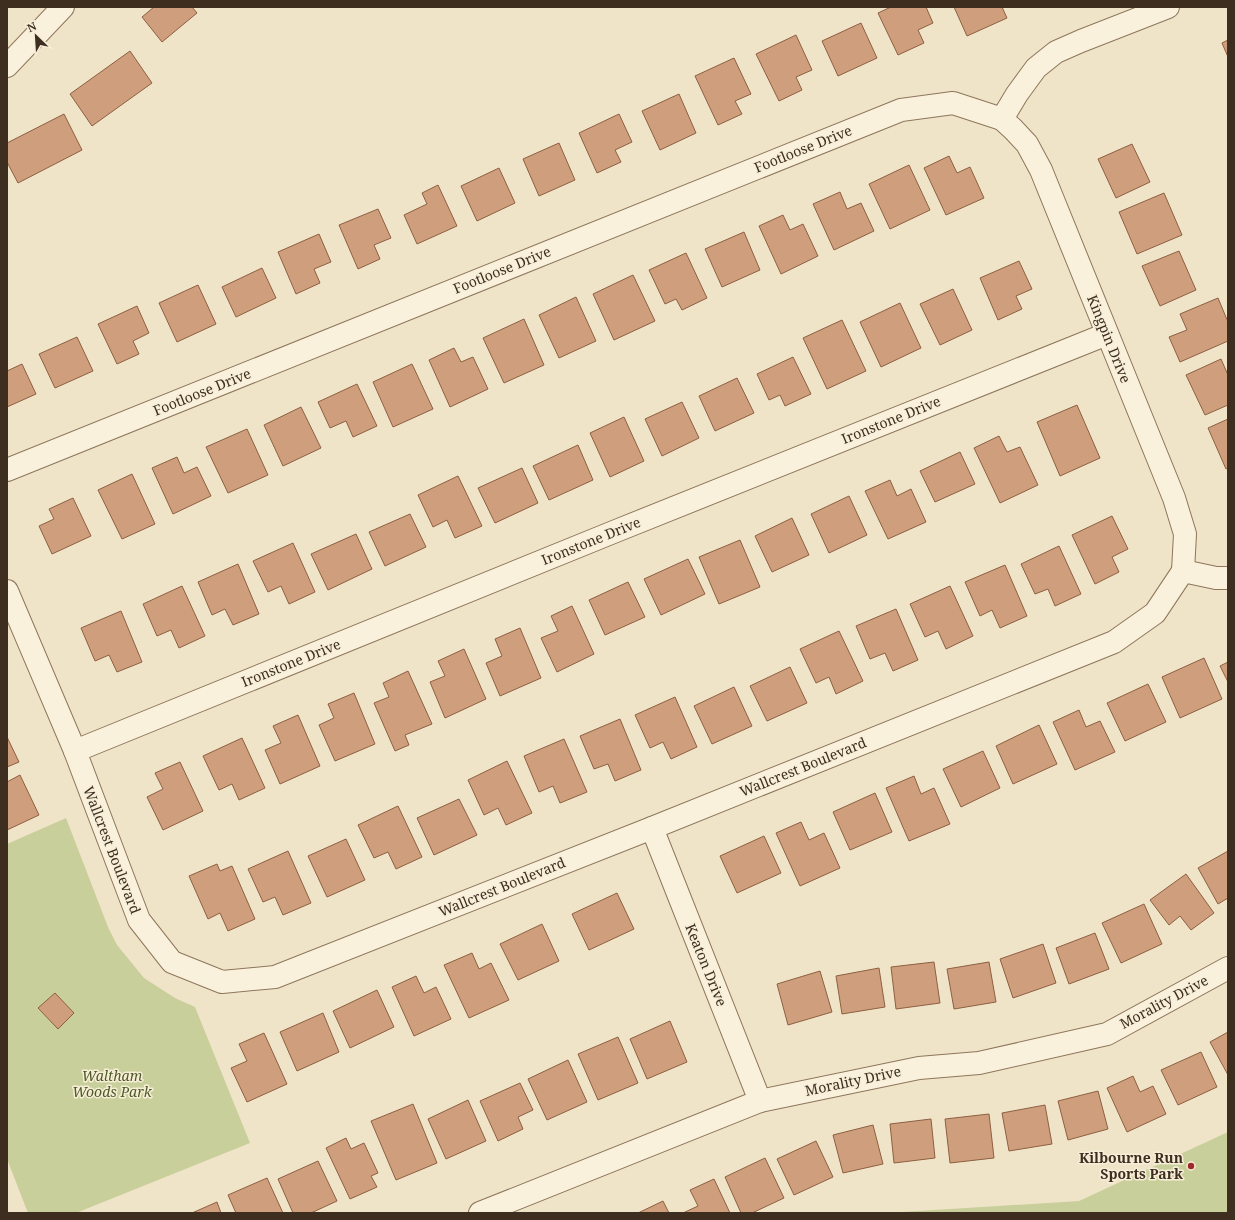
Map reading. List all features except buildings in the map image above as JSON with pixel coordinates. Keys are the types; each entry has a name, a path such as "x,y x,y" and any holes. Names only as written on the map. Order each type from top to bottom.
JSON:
{"street":[{"path":"7,66 63,7"},
{"path":"1002,120 1017,94 1036,68 1056,52 1168,7"},
{"name":"Footloose Drive","path":"7,470 901,110 952,102 1002,120"},
{"name":"Kingpin Drive","path":"1002,120 1027,144 1042,170 1174,498 1185,534 1183,571"},
{"name":"Ironstone Drive","path":"75,751 1107,334"},
{"path":"1183,571 1216,578 1228,578"},
{"name":"Wallcrest Boulevard","path":"7,591 75,751 139,920 172,962 222,982 275,977 652,828 1114,642 1155,613 1183,571"},
{"name":"Keaton Drive","path":"652,828 760,1101"},
{"name":"Morality Drive","path":"480,1213 760,1101 919,1068 979,1063 1107,1034 1228,968"}],"green space":[{"name":"Waltham Woods Park","path":"66,818 108,927 117,945 144,978 175,998 195,1007 250,1143 76,1213 28,1213 7,1159 7,844"},
{"name":"Kilbourne Run Sports Park","path":"1228,1132 1228,1213 885,1213 1079,1201"}],"place":[{"name":"Kilbourne Run Sports Park","path":"1191,1166"}]}
